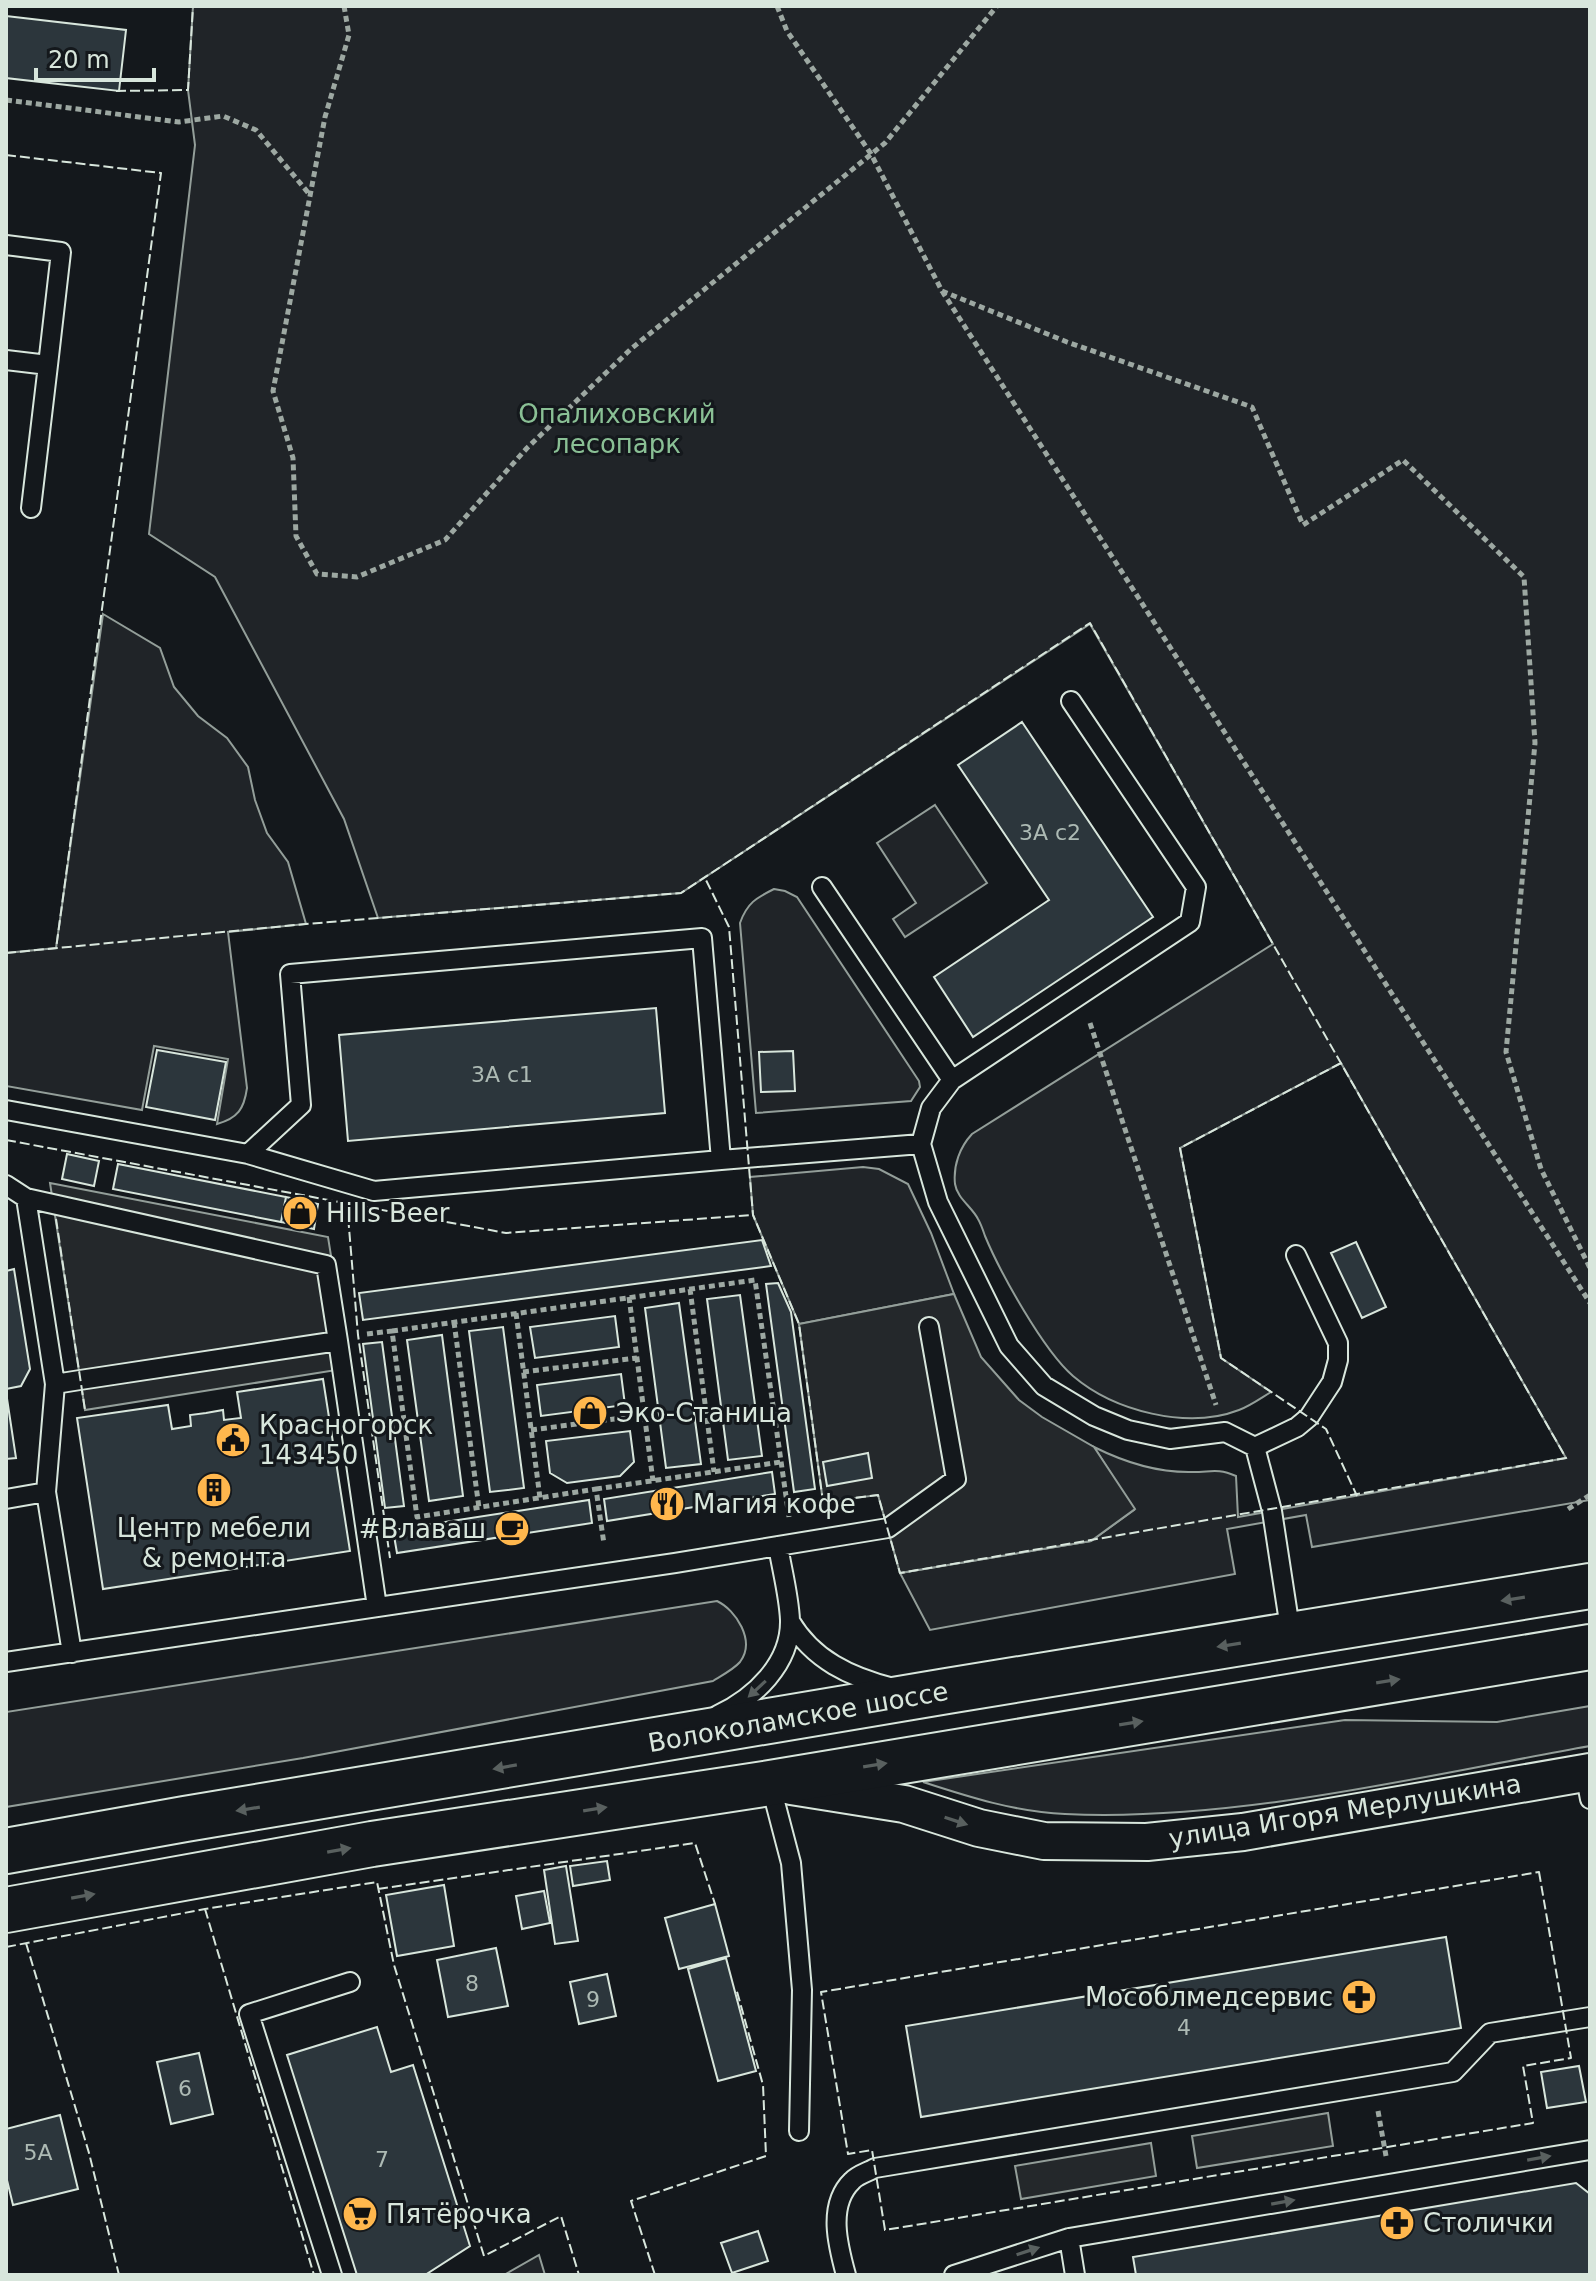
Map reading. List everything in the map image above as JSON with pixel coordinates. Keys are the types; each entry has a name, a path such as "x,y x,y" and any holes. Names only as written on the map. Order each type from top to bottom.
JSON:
{"main road":[{"name":"Волоколамское шоссе","path":"6,1851 947,1691 1590,1586"},
{"path":"6,1910 372,1844 770,1783 1590,1647"}],"street":[{"name":"улица Игоря Мерлушкина","path":"770,1783 904,1804 979,1828 1044,1841 1147,1842 1243,1832 1588,1781"}],"lane":[{"path":"6,245 61,252 31,508"},
{"path":"6,360 48,365"},
{"path":"1071,701 1196,887 1190,922 952,1080 931,1108 921,1144 938,1202 1009,1346 1044,1386 1094,1416 1128,1430 1170,1439 1225,1432 1255,1447 1272,1511 1291,1635"},
{"path":"822,887 952,1080"},
{"path":"248,1154 301,1105 290,974 702,938 721,1160"},
{"path":"6,1110 248,1154 374,1191 921,1144"},
{"path":"6,1185 26,1198 326,1265 377,1607"},
{"path":"26,1198 55,1384 46,1492 72,1653"},
{"path":"1255,1447 1297,1427 1309,1417 1332,1382 1338,1360 1338,1343 1296,1255"},
{"path":"6,1662 888,1528 956,1479 929,1327"},
{"path":"55,1384 338,1340"},
{"path":"6,1499 46,1492"},
{"path":"665,1739 735,1707 761,1688 778,1664 788,1639 790,1621 786,1545"},
{"path":"790,1621 798,1635 820,1657 842,1672 891,1688 947,1691"},
{"path":"770,1783 791,1863 802,1990 799,2131"},
{"path":"332,2275 249,2014 350,1982"},
{"path":"846,2275 836,2223 841,2200 852,2180 875,2168 1453,2072 1490,2033 1590,2017"},
{"path":"954,2275 1069,2238 1590,2150"},
{"path":"1069,2238 1075,2275"}],"path":[{"path":"344,6 349,35 325,117 273,391 293,458 296,536 317,574 357,577 445,540 527,448 632,348 885,143 997,6"},
{"path":"777,6 787,31 871,154 942,291 1590,1303"},
{"path":"6,100 179,122 223,116 256,130 310,195"},
{"path":"942,291 1067,342 1252,407 1303,525 1403,460 1524,577 1535,743 1506,1052 1541,1169 1590,1268"},
{"path":"1081,995 1225,1432"},
{"path":"338,1340 755,1280 781,1462 786,1545"},
{"path":"690,1289 714,1472"},
{"path":"629,1297 653,1481"},
{"path":"516,1313 540,1498"},
{"path":"454,1322 479,1508"},
{"path":"392,1331 417,1517 781,1462"},
{"path":"523,1372 637,1358"},
{"path":"531,1430 645,1415"},
{"path":"596,1489 609,1572"},
{"path":"1568,1509 1590,1495"},
{"path":"1374,2086 1390,2183"}],"green space":[{"name":"Опалиховский лесопарк","path":"193,6 1590,6 1590,1500 1312,1547 1306,1515 1227,1529 1235,1574 930,1630 900,1573 1091,1541 1134,1510 1094,1447 1129,1462 1154,1468 1180,1472 1219,1471 1236,1476 1238,1517 1566,1458 1341,1063 1180,1148 1221,1358 1271,1392 1243,1408 1219,1416 1197,1418 1152,1414 1109,1399 1073,1376 1061,1364 1012,1289 979,1221 956,1189 956,1163 968,1139 1273,944 1090,624 681,893 378,918 344,819 215,577 149,534 195,145 188,90"},
{"path":"103,614 160,648 174,687 198,716 227,738 248,767 255,800 267,833 288,862 306,924 228,932 247,1088 239,1112 217,1124 228,1059 154,1046 142,1110 6,1086 6,953 56,948"},
{"path":"935,805 987,883 905,937 893,919 916,903 877,843"},
{"path":"774,889 797,897 919,1081 920,1087 911,1101 756,1113 740,923 753,902"},
{"path":"863,1167 879,1169 908,1184 954,1294 799,1324 753,1215 750,1177"},
{"path":"717,1601 737,1619 746,1645 740,1662 713,1681 303,1758 6,1807 6,1712"},
{"path":"1590,1706 1590,1746 1395,1783 1262,1804 1130,1815 1047,1813 975,1798 923,1782 1345,1720 1497,1722"},
{"path":"539,2255 545,2275 504,2275"}],"shaded area":[{"path":"50,1183 328,1237 349,1368 85,1410"},
{"path":"954,1294 981,1357 1019,1400 1094,1447 1135,1509 1091,1541 900,1573 878,1495 823,1502 799,1324"},
{"path":"1328,2113 1333,2146 1197,2168 1192,2136"},
{"path":"1151,2143 1156,2176 1021,2199 1015,2166"}],"building":[{"path":"6,16 126,30 119,91 6,78"},
{"path":"1022,722 1153,917 973,1037 934,977 1049,900 958,765"},
{"path":"656,1008 665,1113 348,1141 339,1035"},
{"path":"157,1050 226,1062 215,1120 146,1107"},
{"path":"793,1051 795,1091 761,1092 759,1052"},
{"path":"67,1154 99,1161 94,1186 62,1179"},
{"path":"118,1164 286,1197 281,1222 113,1189"},
{"name":"Hills Beer","path":"286,1197 318,1204 314,1229 281,1222"},
{"path":"762,1240 771,1266 363,1320 359,1293"},
{"path":"1356,1242 1386,1307 1362,1318 1331,1253"},
{"path":"14,1269 30,1369 21,1386 6,1389 6,1271"},
{"path":"778,1283 791,1312 815,1489 794,1492 766,1284"},
{"path":"740,1295 762,1456 728,1460 707,1299"},
{"path":"679,1303 701,1464 666,1468 645,1308"},
{"path":"615,1316 619,1347 535,1358 530,1327"},
{"path":"503,1327 524,1488 490,1492 469,1331"},
{"path":"442,1335 463,1496 429,1501 407,1340"},
{"path":"382,1342 404,1506 385,1508 363,1344"},
{"path":"621,1374 625,1405 541,1416 537,1385"},
{"name":"Центр мебели & ремонта","path":"323,1379 350,1551 103,1589 77,1418 168,1405 172,1429 191,1426 190,1415 223,1410 224,1420 241,1418 237,1392"},
{"path":"6,1392 16,1458 6,1459"},
{"path":"630,1431 634,1462 620,1476 567,1483 550,1473 546,1441"},
{"path":"868,1453 872,1478 827,1486 823,1462"},
{"path":"772,1472 775,1494 607,1521 604,1499"},
{"path":"589,1500 592,1523 397,1553 393,1530"},
{"path":"607,1861 610,1880 573,1886 570,1866"},
{"path":"566,1866 578,1941 555,1944 544,1870"},
{"path":"444,1885 454,1946 397,1956 386,1895"},
{"path":"544,1891 550,1923 522,1929 516,1896"},
{"path":"715,1904 729,1956 679,1969 665,1918"},
{"path":"1446,1937 1461,2028 921,2117 906,2026"},
{"path":"496,1948 508,2006 448,2017 437,1960"},
{"path":"726,1958 756,2071 718,2081 688,1969"},
{"path":"607,1974 616,2016 579,2024 570,1982"},
{"path":"377,2027 391,2072 413,2065 470,2246 425,2275 357,2275 287,2055"},
{"path":"199,2053 213,2114 171,2124 157,2062"},
{"path":"1579,2066 1586,2102 1547,2108 1541,2072"},
{"path":"60,2115 78,2189 13,2205 6,2176 6,2129"},
{"path":"1576,2183 1590,2194 1590,2275 1136,2275 1133,2257"},
{"path":"758,2231 768,2261 732,2273 721,2243"}],"fence":[{"path":"116,91 188,90 193,6"},
{"path":"6,155 161,173 56,949"},
{"path":"6,953 681,893 1090,623 1566,1458 900,1573 878,1495 823,1502 799,1324 753,1215 729,927 705,878"},
{"path":"1341,1063 1180,1148 1221,1358 1326,1429 1357,1496"},
{"path":"6,1140 506,1233 753,1215"},
{"path":"347,1204 358,1335 390,1558"},
{"path":"56,1219 85,1410"},
{"path":"378,1889 695,1843 715,1904"},
{"path":"1539,1872 1571,2058 1523,2066 1533,2123 885,2230 872,2150 848,2154 821,1992 1539,1872"},
{"path":"6,1947 205,1909 377,1882 394,1965 484,2256 561,2216 579,2275"},
{"path":"205,1909 314,2275"},
{"path":"26,1943 89,2153 119,2275"},
{"path":"655,2275 631,2201 766,2156 763,2085 736,1988"}],"place":[{"name":"Hills Beer","path":"300,1213"},
{"name":"Эко-Станица","path":"590,1413"},
{"name":"Красногорск 143450","path":"233,1440"},
{"name":"Центр мебели & ремонта","path":"214,1490"},
{"name":"Магия кофе","path":"667,1504"},
{"name":"#Влаваш","path":"512,1529"},
{"name":"Мособлмедсервис","path":"1359,1997"},
{"name":"Пятёрочка","path":"360,2214"},
{"name":"Столички","path":"1397,2223"}]}
